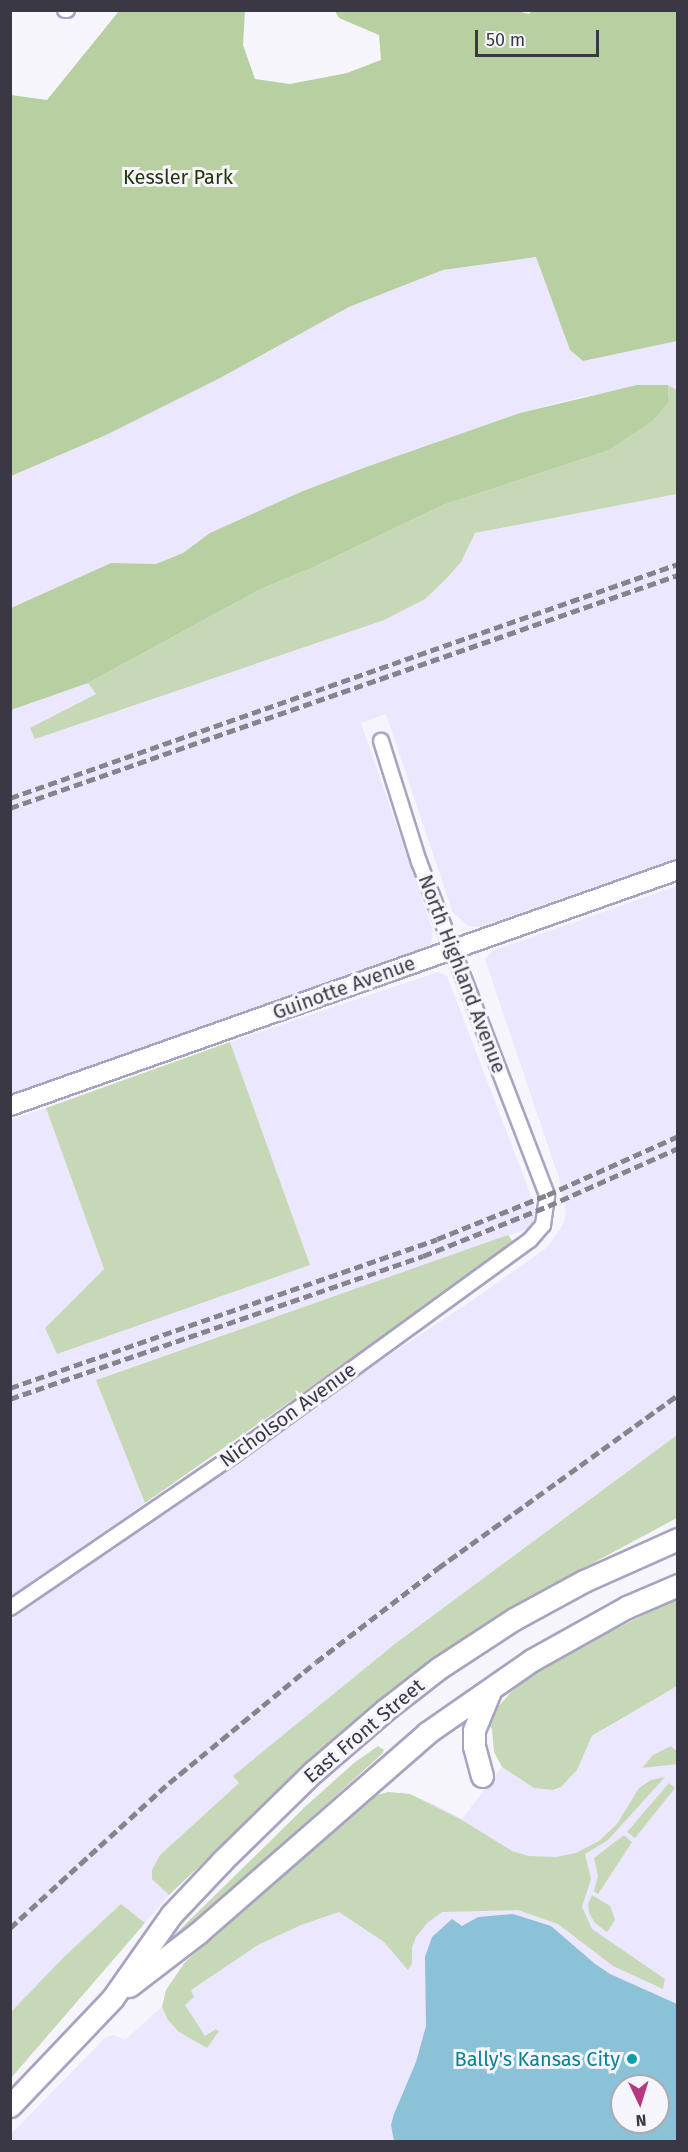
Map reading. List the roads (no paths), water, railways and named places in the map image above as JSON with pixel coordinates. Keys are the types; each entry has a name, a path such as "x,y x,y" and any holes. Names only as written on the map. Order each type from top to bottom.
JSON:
{"main road":[{"name":"East Front Street","path":"10,2106 112,1999 171,1915 222,1861 314,1772 385,1710 439,1668 514,1619 584,1581 678,1539"},
{"name":"East Front Street","path":"112,1999 198,1933 402,1753 532,1660 608,1618 678,1585"},
{"path":"482,1776 474,1746 474,1730 492,1688"}],"street":[{"name":"North Highland Avenue","path":"381,741 419,862 547,1195 548,1206"},
{"name":"Guinotte Avenue","path":"10,1106 678,870"},
{"name":"Nicholson Avenue","path":"10,1608 234,1455 530,1240 543,1225 548,1206"}],"water":[{"path":"513,1914 551,1926 610,1974 677,2004 677,2141 394,2141 391,2125 394,2114 416,2062 426,2026 425,1957 432,1937 452,1919 462,1926 478,1917"}],"railway":[{"path":"10,798 678,564"},
{"path":"10,808 678,575"},
{"path":"10,1388 437,1239 547,1195 678,1136"},
{"path":"10,1399 423,1256 548,1206 678,1148"},
{"path":"10,1928 169,1783 316,1662 438,1568 678,1395"}],"place":[{"name":"Bally's Kansas City","path":"632,2059"}],"park label":[{"name":"Kessler Park","path":"178,177"}]}
